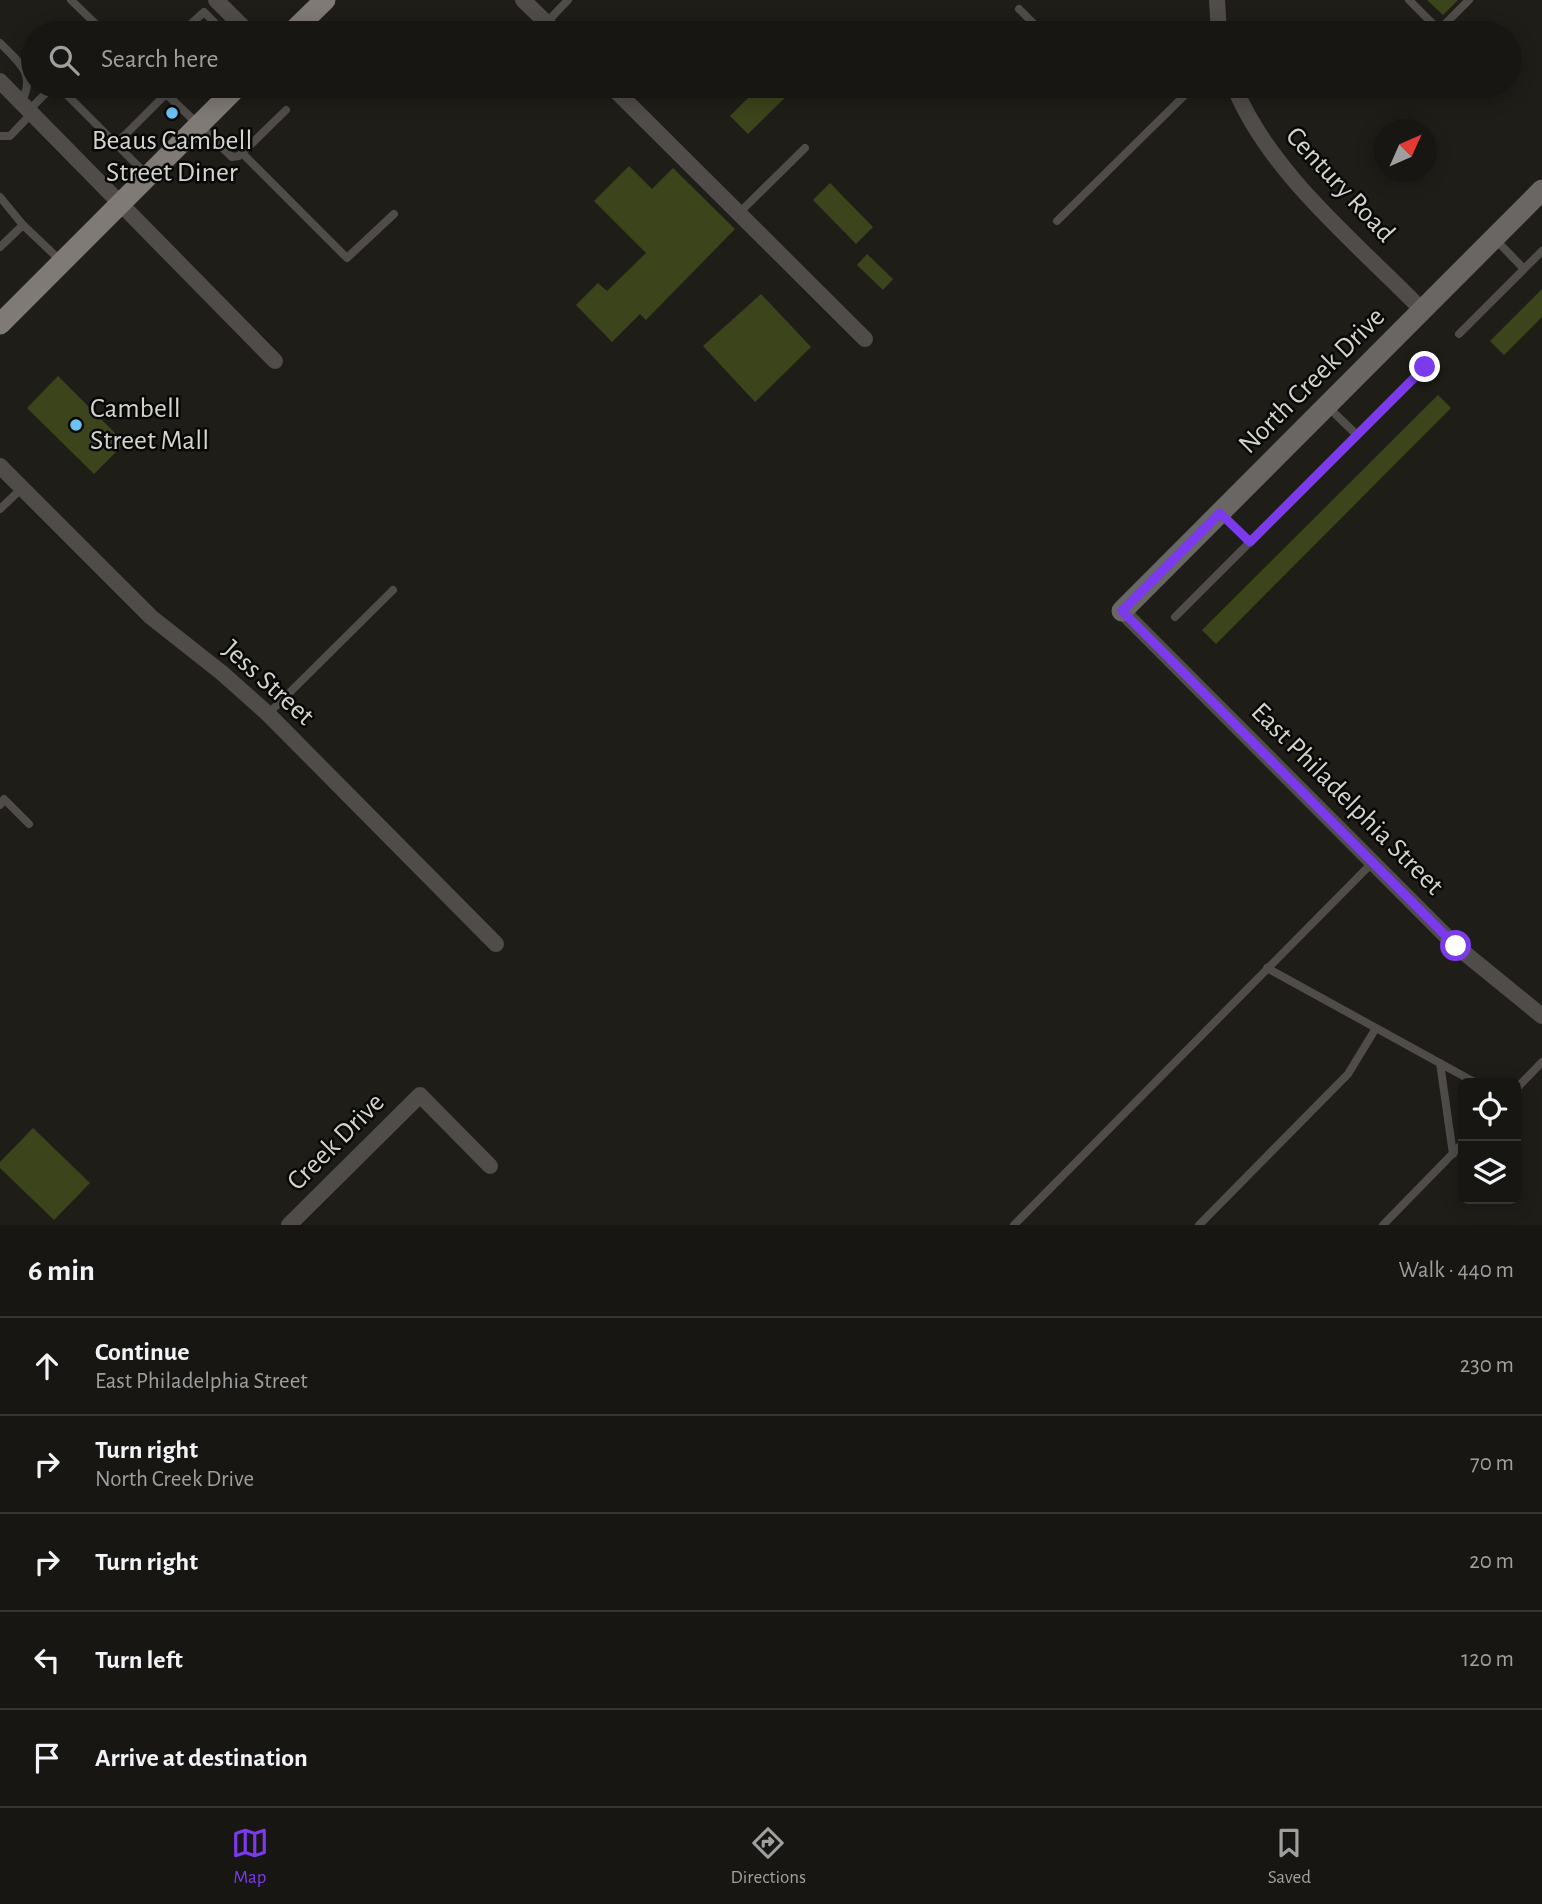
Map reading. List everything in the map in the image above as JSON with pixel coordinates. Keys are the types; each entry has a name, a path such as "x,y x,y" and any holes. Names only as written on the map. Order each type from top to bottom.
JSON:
{"main road":[{"path":"303,21 325,0"},
{"path":"0,324 226,98"}],"street":[{"path":"523,0 545,21"},
{"path":"1217,0 1218,21"},
{"path":"0,81 275,361"},
{"path":"623,98 865,339"},
{"name":"Century Road","path":"1239,98 1273,157 1422,310"},
{"name":"North Creek Drive","path":"1122,611 1542,190"},
{"name":"Jess Street","path":"0,466 151,617 268,714 496,944"},
{"name":"East Philadelphia Street","path":"1122,611 1456,946 1542,1016"},
{"name":"Creek Drive","path":"289,1225 420,1095 490,1166"}],"lane":[{"path":"71,0 93,21"},
{"path":"556,21 568,0"},
{"path":"1409,0 1430,21"},
{"path":"1448,21 1469,0"},
{"path":"1019,9 1031,21"},
{"path":"194,21 204,12 220,12"},
{"path":"0,43 21,65"},
{"path":"27,109 28,98"},
{"path":"0,136 10,136 27,109 40,98"},
{"path":"68,98 148,176"},
{"path":"116,144 162,98"},
{"path":"170,98 228,155 236,157 286,110"},
{"path":"1057,221 1182,98"},
{"path":"739,213 805,148"},
{"path":"242,153 347,258 394,214"},
{"path":"0,197 23,225 62,261"},
{"path":"0,247 23,225"},
{"path":"1494,238 1524,269"},
{"path":"1459,334 1542,251"},
{"path":"1175,617 1426,366"},
{"path":"1327,405 1357,435"},
{"path":"0,509 22,488"},
{"path":"1220,513 1250,542"},
{"path":"268,714 393,590"},
{"path":"1,800 29,824"},
{"path":"1014,1225 1372,863"},
{"path":"1267,968 1467,1078"},
{"path":"1199,1225 1348,1074 1376,1028"},
{"path":"1521,1084 1542,1062"},
{"path":"1440,1063 1453,1154"},
{"path":"1383,1225 1458,1148"}],"building":[{"path":"1427,0 1458,0 1443,15"},
{"path":"748,98 785,98 748,134 730,116"},
{"path":"629,166 652,189 673,168 735,229 646,320 640,314 612,342 576,305 598,283 607,291 646,253 594,201"},
{"path":"830,183 873,227 856,244 813,200"},
{"path":"867,254 893,279 883,290 857,265"},
{"path":"1542,289 1542,317 1504,355 1490,341"},
{"path":"761,294 811,347 755,402 703,346"},
{"name":"Cambell Street Mall","path":"58,376 125,443 94,474 27,408"},
{"path":"1438,395 1451,408 1216,644 1202,630"},
{"path":"33,1128 90,1183 54,1220 0,1168 0,1162"}],"place":[{"name":"Beaus Cambell Street Diner","path":"172,113"},
{"name":"Cambell Street Mall","path":"76,425"}],"route":[{"path":"1425,367 1250,542 1220,513 1122,611 1456,946"}]}
